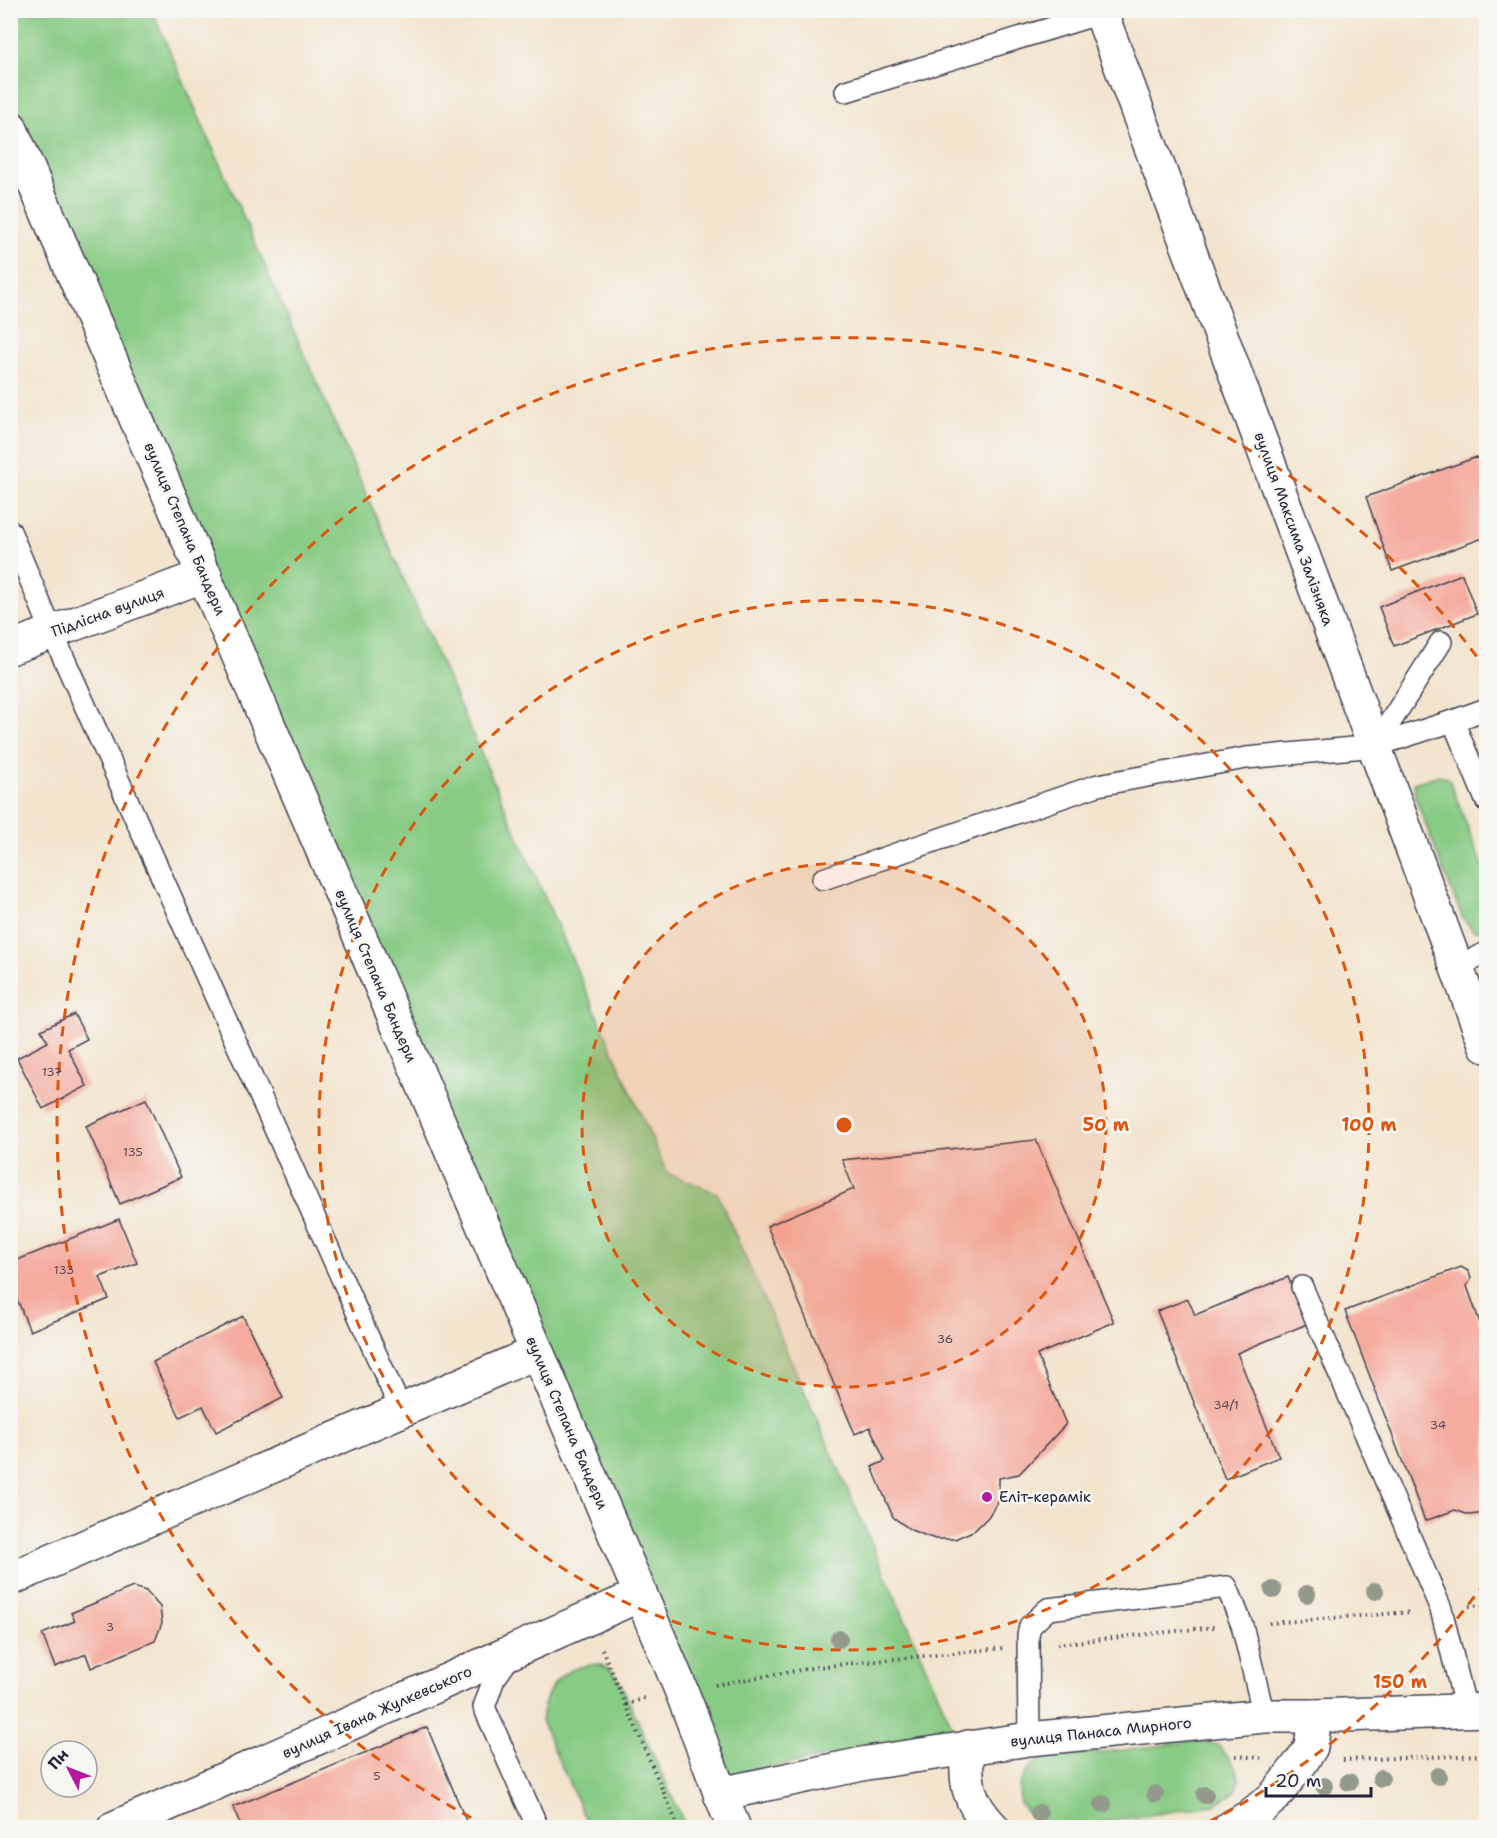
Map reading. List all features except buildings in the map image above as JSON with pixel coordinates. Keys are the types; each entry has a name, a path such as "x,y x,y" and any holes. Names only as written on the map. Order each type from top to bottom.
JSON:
{"street":[{"name":"вулиця Максима Залізняка","path":"1101,12 1486,1046"},
{"name":"вулиця Степана Бандери","path":"10,127 205,575 679,1685 734,1827"},
{"name":"Підлісна вулиця","path":"10,648 205,575"},
{"path":"10,1579 537,1352"},
{"name":"вулиця Івана Жулкевського","path":"114,1827 640,1595"},
{"name":"вулиця Панаса Мирного","path":"720,1794 867,1763 1029,1739 1264,1716 1476,1710"},
{"path":"1230,1827 1249,1817 1274,1797 1302,1761 1311,1747 1315,1716"},
{"path":"968,1747 966,1767 969,1795 983,1817 993,1827"}],"lane":[{"path":"846,91 1101,12"},
{"path":"10,531 52,632 401,1410"},
{"path":"1375,746 1441,642"},
{"path":"823,879 1098,785 1246,758 1375,746 1486,709"},
{"path":"1453,721 1486,800"},
{"path":"1457,967 1486,953"},
{"path":"1302,1287 1441,1610 1476,1710"},
{"path":"1029,1739 1030,1626 1048,1609 1227,1587 1242,1625 1264,1716"},
{"path":"513,1652 494,1679 484,1707 538,1827"}],"path":[{"path":"679,1685 708,1687 817,1666 1242,1625 1486,1605"},
{"path":"589,1618 679,1827"},
{"path":"1302,1761 1486,1755"}],"green space":[{"path":"10,11 152,11 667,1173 717,1193 955,1733 730,1775 11,118"},
{"path":"1439,775 1449,779 1486,874 1486,930 1474,931 1462,917 1415,797 1414,783"},
{"path":"599,1664 609,1669 618,1678 686,1827 589,1827 541,1721 547,1697 558,1679 575,1669"},
{"path":"1198,1740 1219,1746 1237,1769 1239,1780 1235,1792 1214,1805 1072,1827 1058,1827 1035,1823 1020,1803 1019,1787 1026,1772 1041,1758"}],"place":[{"name":"Еліт-керамік","path":"987,1497"}]}
